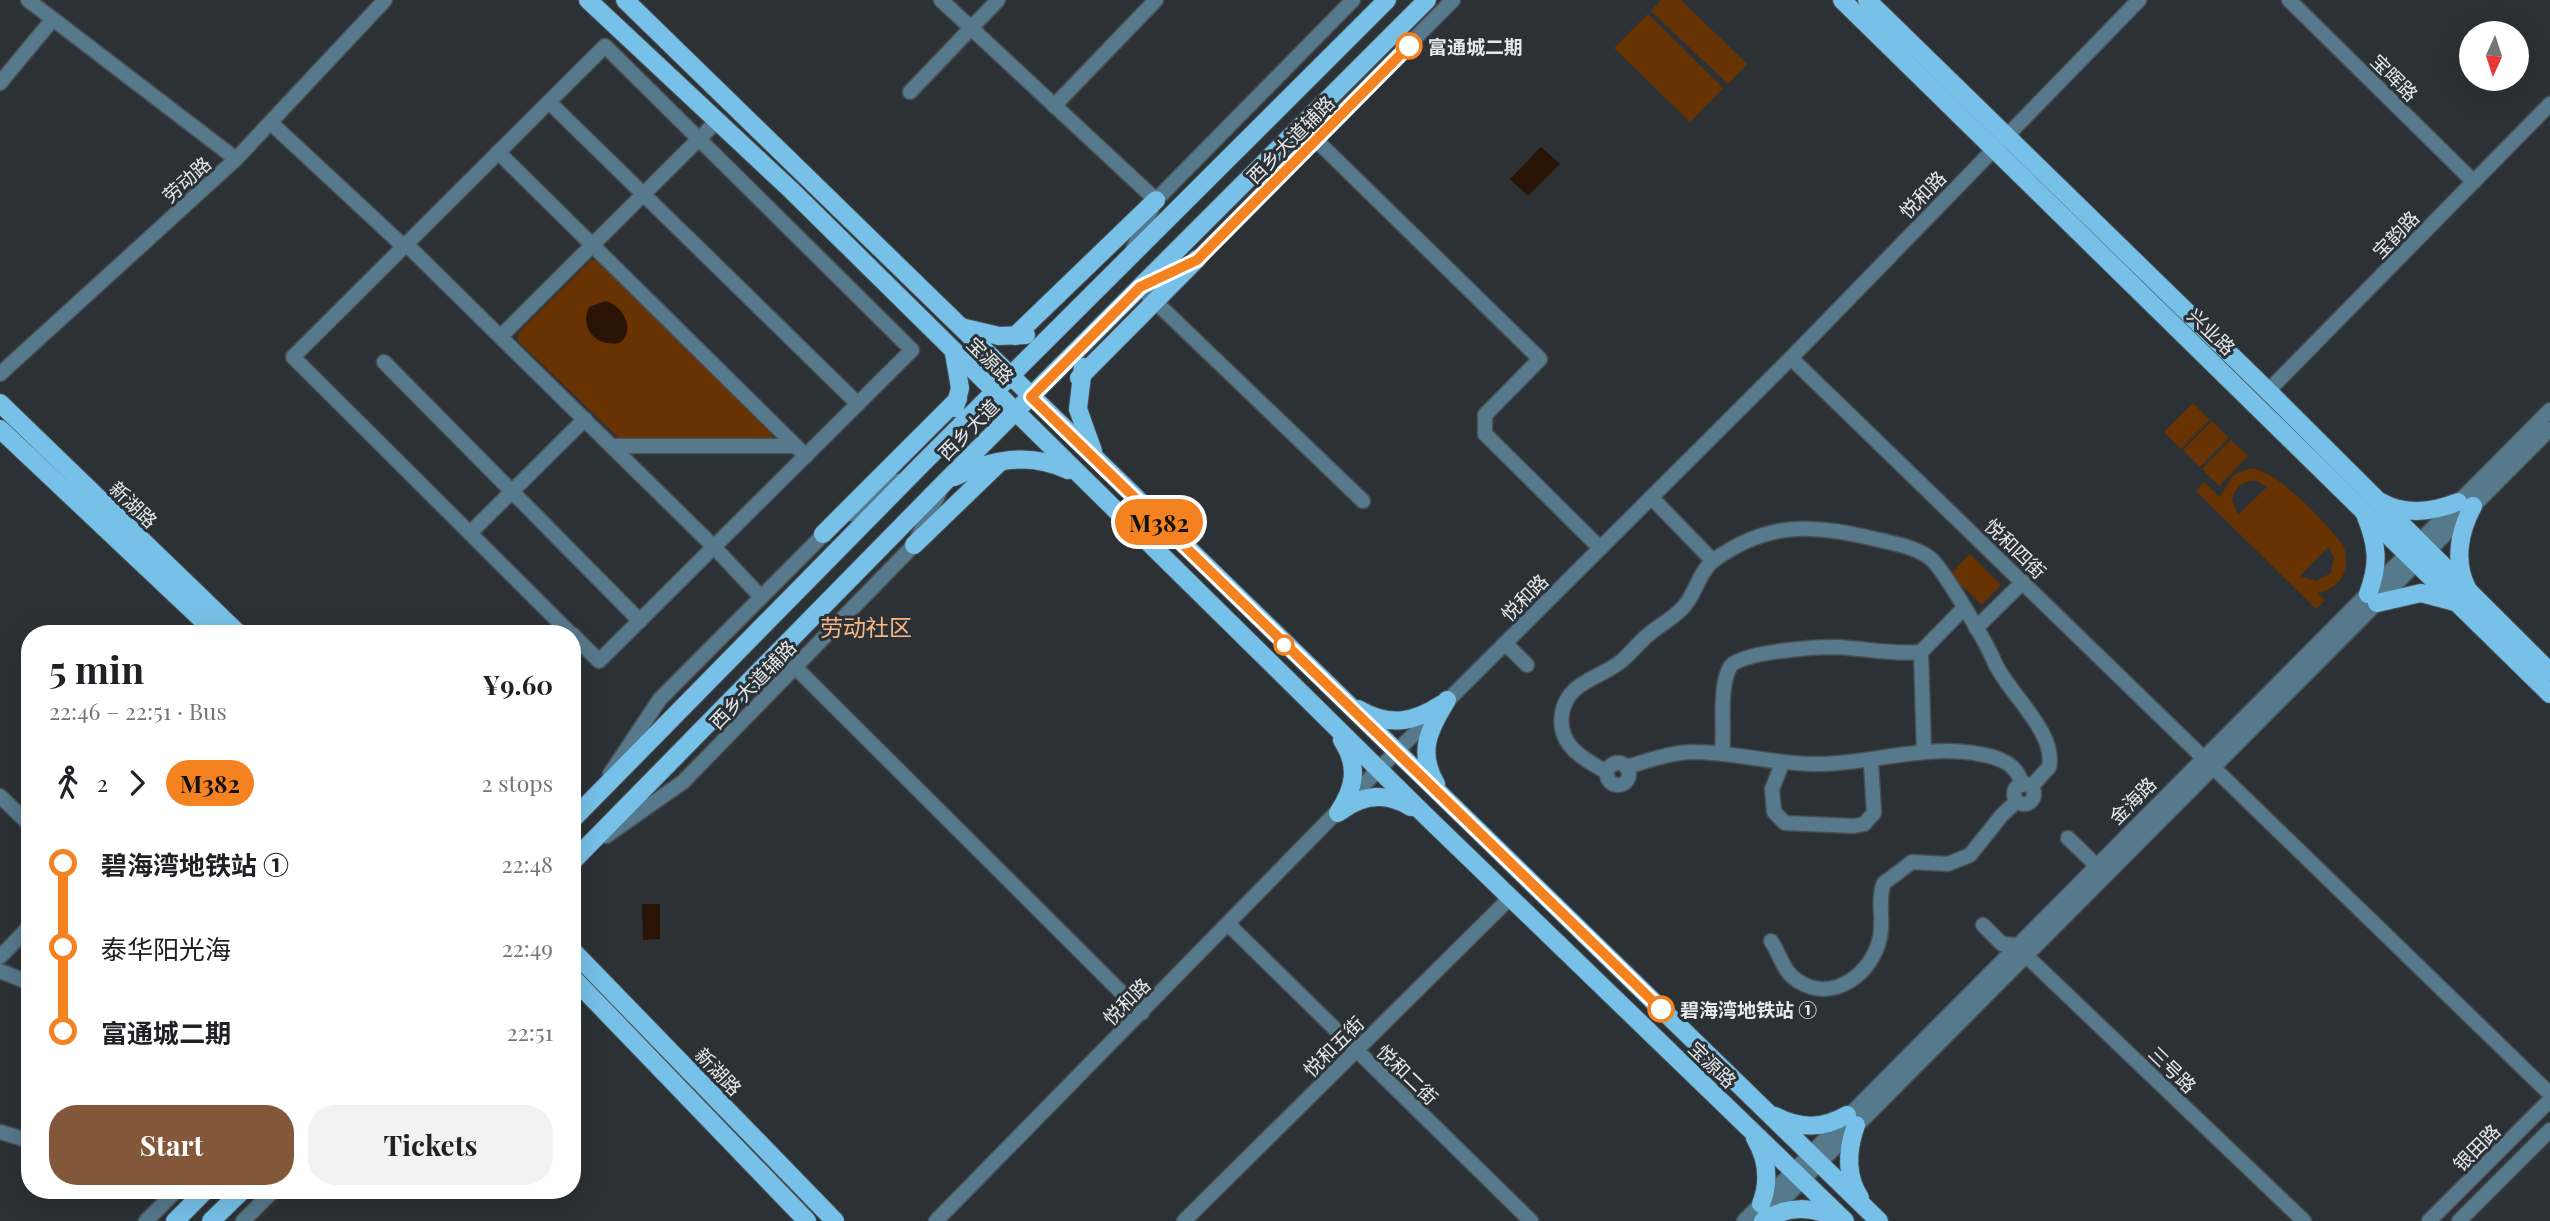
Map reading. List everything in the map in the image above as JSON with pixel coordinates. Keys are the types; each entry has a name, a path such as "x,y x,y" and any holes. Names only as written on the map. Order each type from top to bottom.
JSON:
{"main road":[{"name":"宝源路","path":"588,0 718,120 1427,817 1844,1221"},
{"name":"宝源路","path":"625,0 1873,1215"},
{"name":"西乡大道","path":"581,812 922,464 1387,0"},
{"name":"西乡大道","path":"581,853 945,482 1427,0"},
{"name":"兴业路","path":"1842,0 2000,142 2268,391 2368,502"},
{"name":"兴业路","path":"1867,0 2000,142 2464,598 2550,694"},
{"path":"1015,336 1156,200"},
{"path":"1079,378 1197,260"},
{"path":"922,321 931,324 937,322 941,316 938,305"},
{"path":"958,326 999,336 1015,336 1041,330 1079,308"},
{"path":"1104,324 1079,378 1077,409 1082,426 1107,471"},
{"path":"922,464 947,425 958,399 959,376 954,353"},
{"path":"823,534 958,399"},
{"name":"新湖路","path":"0,403 230,625"},
{"name":"新湖路","path":"0,429 207,625"},
{"path":"945,482 1018,457 1053,463 1093,488"},
{"path":"915,545 1001,461"},
{"path":"2368,502 2418,512 2466,504 2459,552 2464,598 2421,593 2373,598 2378,551 2368,502"},
{"name":"兴业路","path":"2464,598 2550,672"},
{"path":"1340,699 1377,718 1401,723 1425,715 1447,700"},
{"path":"1447,700 1433,723 1424,750 1429,772 1453,806"},
{"path":"1318,710 1342,740 1354,765 1352,788 1338,813"},
{"path":"1338,813 1360,799 1382,796 1408,804 1427,817"},
{"name":"新湖路","path":"581,957 835,1221"},
{"path":"581,986 807,1221"},
{"path":"1757,1102 1776,1117 1805,1126 1852,1120 1848,1148 1850,1172 1856,1193 1873,1215"},
{"path":"1748,1126 1766,1165 1767,1187 1762,1215 1799,1208 1822,1212 1844,1221"},
{"path":"175,1221 197,1199"},
{"path":"211,1221 234,1199"}],"street":[{"path":"28,0 236,159"},
{"name":"劳动路","path":"0,373 236,159 384,0"},
{"path":"941,0 1156,200"},
{"path":"910,92 998,0"},
{"path":"1054,106 1156,0"},
{"path":"1128,258 1156,200 1353,0"},
{"name":"西乡大道辅路","path":"1140,287 1197,260 1453,0"},
{"name":"悦和路","path":"936,1221 1447,700 1791,358 2139,0"},
{"name":"宝晖路","path":"2289,0 2473,182"},
{"path":"0,83 53,19"},
{"path":"563,625 293,357 605,46 912,350 858,404 800,451 715,547 599,661 581,643"},
{"path":"548,102 858,404"},
{"name":"宝韵路","path":"2268,391 2550,104"},
{"path":"500,337 718,120"},
{"path":"271,123 399,242 406,244 715,547 761,597"},
{"path":"1316,140 1540,359 1485,415 1485,434 1600,548"},
{"path":"498,152 800,451"},
{"path":"1140,287 1363,501"},
{"name":"悦和四街","path":"1791,358 2550,1094"},
{"path":"384,362 640,621"},
{"name":"金海路","path":"1744,1221 1762,1215 2100,869 2466,504 2550,410"},
{"path":"470,533 585,419"},
{"name":"金海路","path":"2466,504 2550,429"},
{"path":"612,446 800,451"},
{"path":"593,799 660,699 823,534 922,464"},
{"name":"西乡大道辅路","path":"581,854 683,782 915,545 945,482"},
{"path":"1651,497 1713,561"},
{"path":"1771,941 1786,971 1798,982 1826,989 1846,985 1873,957 1880,940 1884,883 1912,862 1948,864 1970,855 1997,821 2017,802 2024,804 2033,799 2013,766 1978,754 1924,752 1871,762 1782,764 1722,753 1691,752 1626,767 1613,764 1607,772 1578,756 1570,747 1562,726 1566,702 1584,682 1618,666 1643,639 1686,605 1713,561 1748,541 1795,527 1851,533 1897,544 1931,559 1976,628 1996,667 2021,699 2049,748 2049,766 2026,786"},
{"path":"1976,628 2023,582"},
{"path":"1722,753 1725,682 1729,669 1739,658 1818,647 1899,654 1921,652 1963,608"},
{"path":"1505,643 1527,665"},
{"path":"1921,652 1924,752"},
{"path":"795,667 1142,1013"},
{"path":"1782,764 1772,789 1774,812 1779,819 1797,826 1854,826 1864,824 1874,813 1871,762"},
{"path":"0,796 21,816"},
{"path":"2068,838 2100,869"},
{"name":"悦和五街","path":"1184,1221 1510,898"},
{"name":"悦和二街","path":"1229,925 1531,1221"},
{"name":"三号路","path":"1983,925 2002,944 2021,950 2304,1221"},
{"path":"0,957 21,935"},
{"path":"0,971 21,979"},
{"name":"银田路","path":"2429,1221 2550,1100"},
{"name":"银田路","path":"2459,1221 2550,1130"},
{"path":"0,1132 21,1139"},
{"path":"146,1221 168,1199"},
{"path":"243,1221 265,1199"}],"shaded area":[{"path":"1661,0 1681,0 1747,64 1728,84 1651,11"},
{"path":"1648,14 1723,88 1690,122 1614,48"},
{"path":"1541,147 1560,164 1528,196 1510,179"},
{"path":"591,260 598,260 772,432 772,439 620,439 518,341 519,332"},
{"path":"606,301 618,308 626,319 627,332 619,343 611,344 597,339 588,329 586,322 589,307"},
{"path":"2193,403 2210,420 2181,449 2164,432"},
{"path":"2212,421 2229,438 2200,467 2183,450"},
{"path":"2231,440 2248,456 2219,486 2202,469"},
{"path":"2250,468 2274,478 2313,511 2343,545 2346,561 2343,575 2333,586 2318,593 2325,600 2316,609 2196,491 2204,482 2220,497 2233,475","holes":["2257,481 2267,487 2238,515 2232,500 2235,491 2244,483","2328,547 2334,557 2331,573 2316,581 2300,576"]},
{"path":"1970,554 2001,585 1982,605 1950,574"},
{"path":"642,904 660,904 660,939 643,940"}],"bus line":[{"name":"M382","path":"1409,46 1197,260 1140,287 1031,397 1661,1009"}],"place":[{"name":"富通城二期","path":"1409,46"},
{"name":"碧海湾地铁站 ①","path":"1661,1009"}],"district":[{"name":"劳动社区","path":"866,626"}]}
